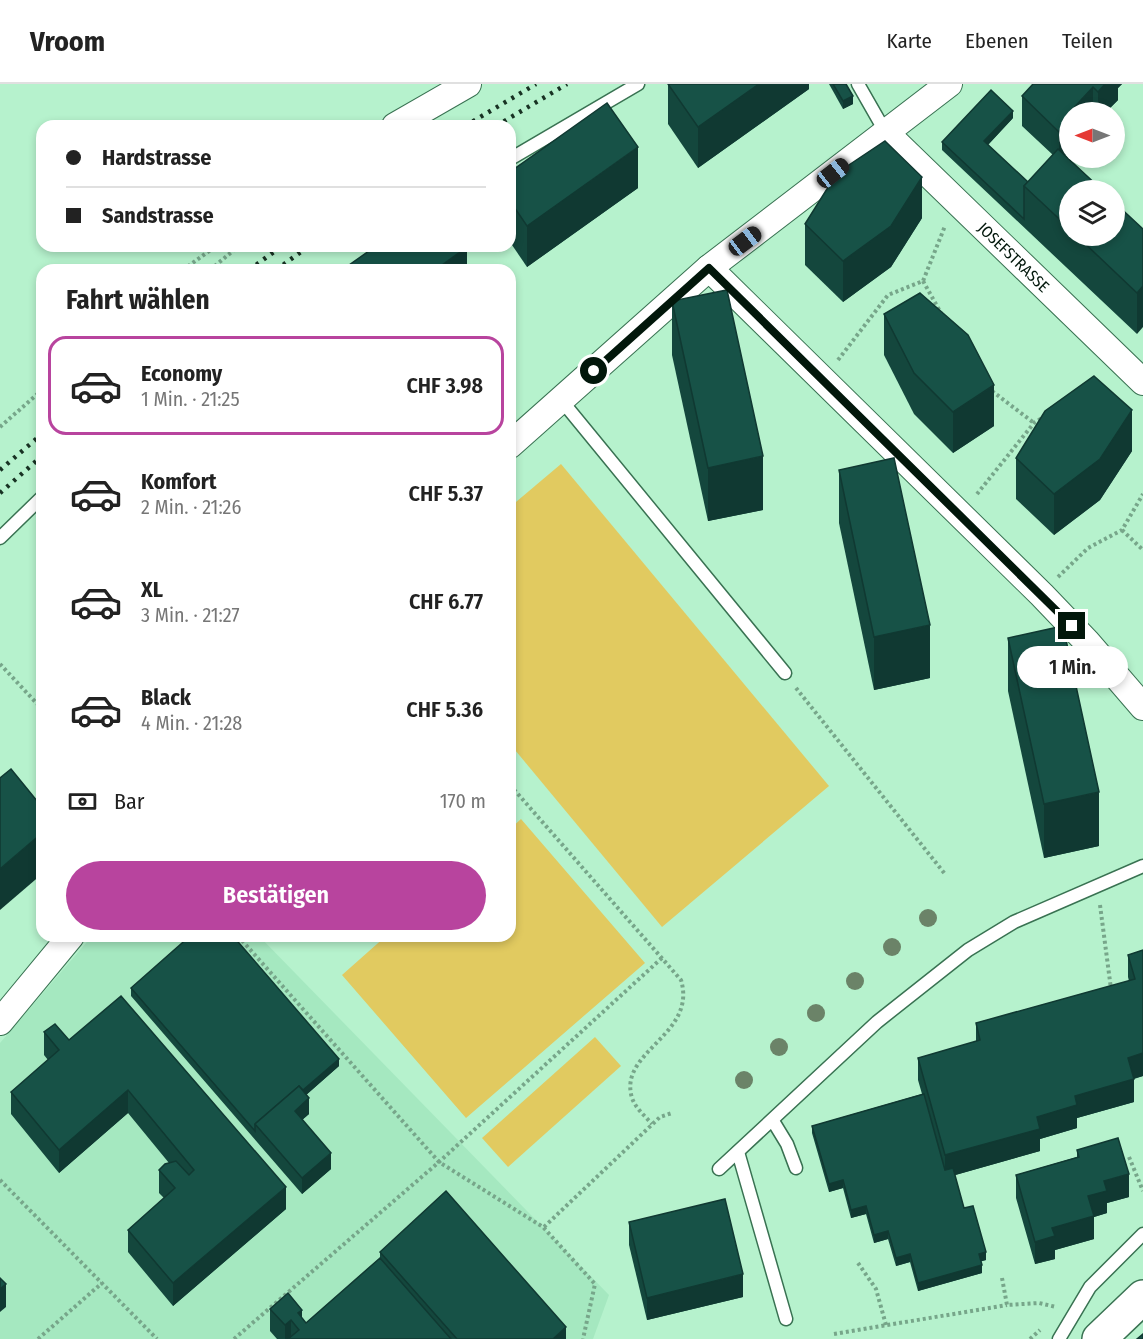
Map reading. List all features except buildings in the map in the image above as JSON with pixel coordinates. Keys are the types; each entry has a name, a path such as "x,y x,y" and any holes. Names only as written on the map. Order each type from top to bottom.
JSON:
{"main road":[{"path":"1099,1339 1143,1297"}],"street":[{"path":"405,120 468,84"},
{"path":"516,440 709,268 949,84"},
{"name":"JOSEFSTRASSE","path":"886,133 1143,382"},
{"path":"709,268 1041,595 1087,642 1143,707"},
{"path":"0,1022 66,942"}],"lane":[{"path":"516,155 638,84"},
{"path":"858,84 886,133"},
{"path":"562,401 784,673"},
{"path":"0,538 36,502"},
{"path":"719,1169 877,1022 968,950 1014,922 1143,866"},
{"path":"773,1121 787,1144 796,1168"},
{"path":"738,1152 786,1319"},
{"path":"1059,1339 1090,1287 1143,1234"}],"path":[{"path":"823,380 888,295 923,281 955,200"},
{"path":"191,264 208,252"},
{"path":"217,264 232,252"},
{"path":"923,281 946,321"},
{"path":"989,389 1034,423"},
{"path":"0,427 36,395"},
{"path":"961,515 1034,423 1044,417"},
{"path":"1041,595 1088,548 1122,530 1143,494"},
{"path":"1122,530 1143,550"},
{"path":"0,664 36,703"},
{"path":"784,673 945,874"},
{"path":"516,792 681,980 684,1000 676,1021 640,1063 630,1083 635,1104 652,1124"},
{"path":"1097,886 1114,998"},
{"path":"243,942 439,1162 543,1227 595,1284 583,1339"},
{"path":"234,1339 439,1162 663,957"},
{"path":"543,1227 660,1116 672,1113"},
{"path":"1128,1157 1143,1191"},
{"path":"0,1180 157,1339"},
{"path":"858,1263 876,1289 886,1325"},
{"path":"1002,1278 1007,1305"},
{"path":"38,1339 102,1283"},
{"path":"834,1334 1007,1305 1039,1303 1060,1308"}],"shaded area":[{"path":"561,464 829,786 662,927 516,751 516,502"},
{"path":"521,819 645,963 466,1118 342,975 379,942 516,942 516,824"},
{"path":"87,942 265,942 609,1295 593,1339 0,1339 0,1043"},
{"path":"595,1037 621,1066 508,1167 482,1138"}],"railway":[{"path":"475,120 536,84"},
{"path":"506,120 567,84"},
{"path":"257,264 274,252"},
{"path":"284,264 301,252"},
{"path":"0,470 36,439"},
{"path":"0,493 36,461"}],"route":[{"path":"594,371 709,268 1072,626"}]}
